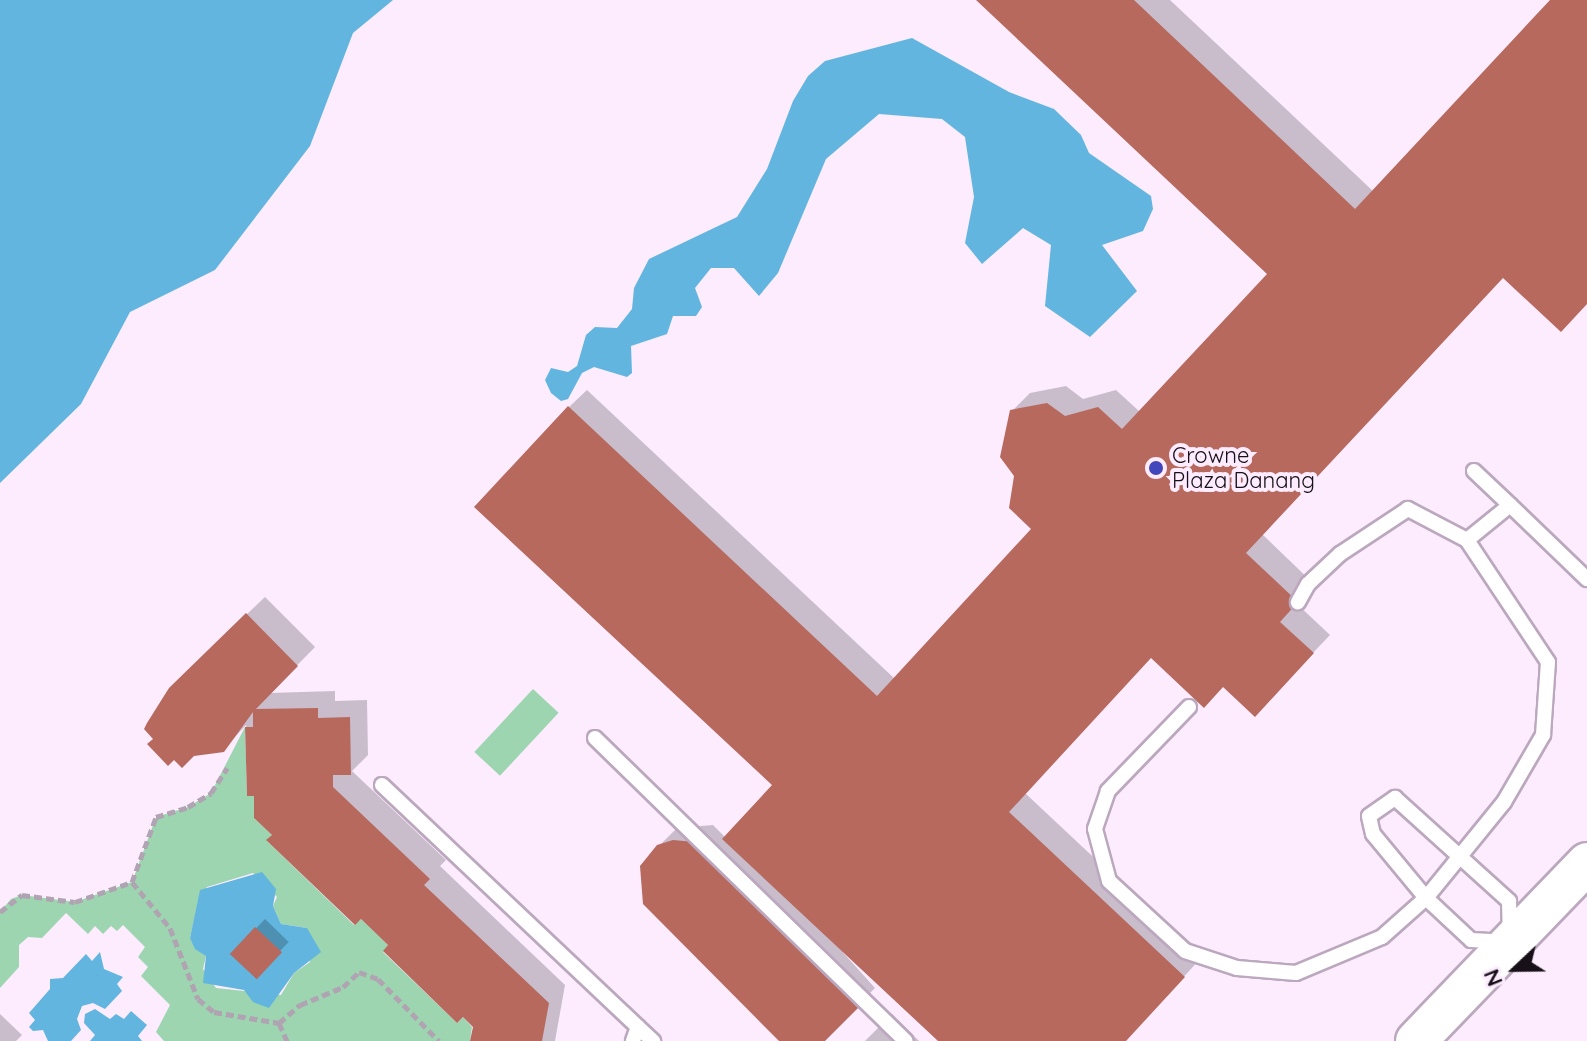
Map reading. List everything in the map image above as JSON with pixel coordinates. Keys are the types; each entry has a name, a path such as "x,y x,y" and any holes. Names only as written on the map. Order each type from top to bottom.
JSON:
{"main road":[{"path":"1450,1041 1587,863"},
{"path":"1416,1041 1519,951 1587,899"}],"lane":[{"path":"1474,471 1587,579"},
{"path":"1467,540 1510,505"},
{"path":"1189,707 1108,791 1095,829 1109,881 1185,951 1237,968 1296,973 1382,937 1426,898 1504,802 1543,735 1548,662 1467,540 1408,509 1340,554 1308,584 1298,602"},
{"path":"595,738 906,1041"},
{"path":"382,785 635,1034 653,1041"},
{"path":"1395,798 1403,801 1463,855 1509,901 1519,951 1471,940 1426,898 1369,828 1376,807 1395,798"}],"path":[{"path":"132,882 156,817 188,807 211,793 227,768"},
{"path":"0,912 22,895 75,902 132,882"},
{"path":"132,882 170,928 198,999 214,1012 279,1023 359,972 378,979 439,1041"},
{"path":"279,1023 287,1041"}],"green space":[{"path":"533,689 559,713 500,776 474,752"},
{"path":"245,727 247,796 254,796 254,818 272,835 267,841 354,925 361,919 388,945 383,952 457,1023 463,1017 472,1027 470,1041 164,1041 156,1032 170,1005 141,976 148,967 138,957 145,947 123,925 117,931 111,926 103,934 95,926 88,934 66,913 42,938 28,937 19,945 19,967 0,988 0,912 11,899 22,895 75,902 132,882 156,817 188,807 211,793","holes":["253,873 277,897 273,906 281,924 307,928 310,962 294,973 281,995 216,988 203,969 206,956 190,938 198,902 207,887"]}],"water":[{"path":"0,0 393,0 353,33 310,146 215,270 130,312 81,404 0,483"},
{"path":"912,38 1009,92 1054,109 1081,135 1089,153 1151,196 1153,209 1143,231 1102,245 1137,291 1090,337 1045,306 1051,245 1023,228 982,264 965,243 974,197 965,137 942,119 879,114 826,159 778,273 759,296 734,268 711,268 695,288 702,307 696,316 673,316 667,334 631,346 632,373 627,377 594,367 582,373 568,399 561,401 551,393 545,380 551,368 568,372 577,366 586,335 595,327 617,328 632,309 634,288 649,259 737,217 767,169 793,101 808,76 825,61"},
{"path":"262,872 276,889 273,906 281,924 307,928 321,952 294,973 269,1008 253,1002 244,990 203,983 206,956 195,949 190,938 200,890"},
{"path":"100,952 104,969 123,977 117,984 122,991 105,1009 93,1003 82,1006 77,1019 81,1030 71,1041 48,1041 43,1030 33,1031 29,1027 35,1020 29,1013 50,989 50,979 63,978 86,954 92,961"},
{"path":"95,1009 110,1019 116,1014 124,1019 131,1011 147,1025 138,1036 142,1041 90,1041 95,1035 84,1023 85,1014"}],"building":[{"path":"976,0 1134,0 1355,209 1550,0 1587,0 1587,304 1561,332 1503,278 1246,553 1298,602 1280,622 1314,653 1255,717 1223,687 1204,708 1151,658 1009,812 1185,977 1126,1041 938,1041 722,839 772,785 474,507 568,406 877,696 1031,529 1009,508 1014,476 1000,457 1010,410 1047,403 1065,416 1098,407 1122,429 1267,274"},
{"path":"246,613 298,666 256,709 318,708 318,718 350,717 351,775 333,775 333,787 430,879 424,885 549,1003 542,1041 470,1041 473,1027 463,1017 457,1023 383,951 388,945 361,919 355,925 266,840 272,835 254,818 254,796 247,796 245,727 253,727 253,712 224,752 194,756 182,768 174,760 168,766 147,744 153,739 144,729 169,688"},
{"path":"673,840 695,842 859,1007 825,1041 779,1041 643,904 640,866 657,845"},
{"path":"255,927 282,952 257,979 230,954"}],"place":[{"name":"Crowne Plaza Danang","path":"1156,468"}]}
